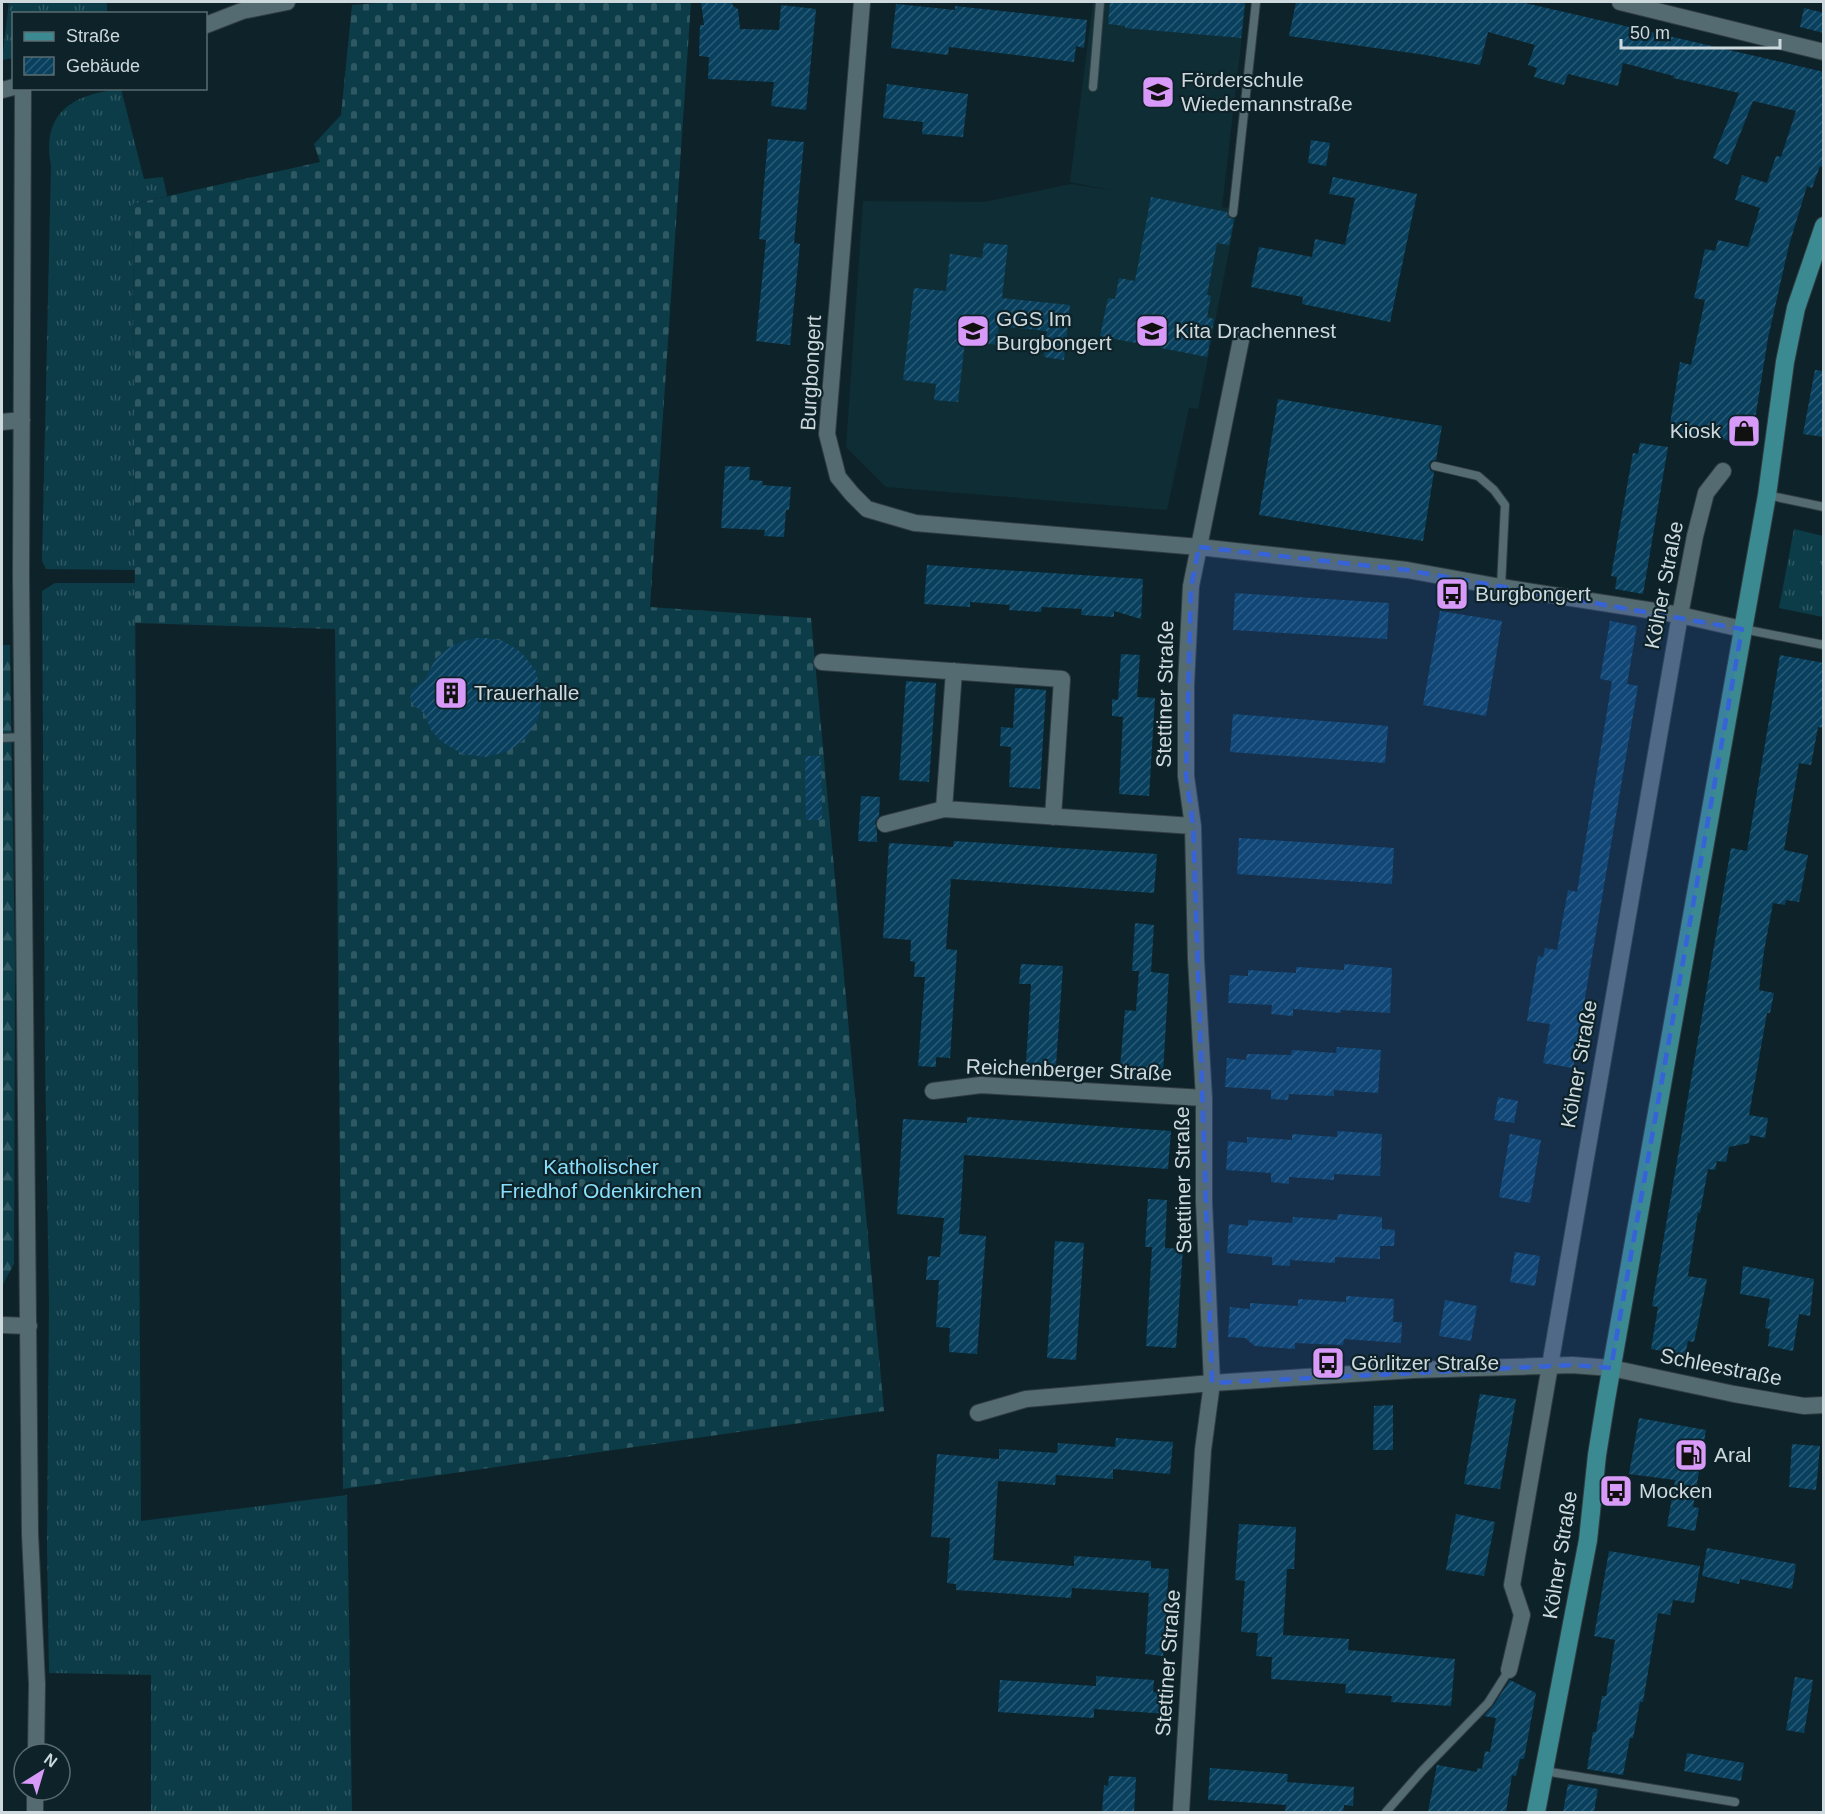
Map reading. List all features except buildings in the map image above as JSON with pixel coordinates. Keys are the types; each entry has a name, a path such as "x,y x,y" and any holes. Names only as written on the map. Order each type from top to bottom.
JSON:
{"main road":[{"name":"Kölner Straße","path":"1536,1812 1588,1540 1597,1455 1611,1368 1767,495 1787,351 1796,308 1824,226"}],"street":[{"path":"207,24 241,6 287,2"},
{"name":"Burgbongert","path":"862,2 827,434 838,477 867,509 915,523 1199,547 1407,570 1680,615 1742,629"},
{"path":"1620,2 1824,52"},
{"path":"23,90 23,737 30,1534 37,1684 36,1742"},
{"path":"1199,547 1242,335"},
{"path":"2,422 22,420"},
{"name":"Kölner Straße","path":"1509,1670 1522,1615 1512,1585 1680,615 1706,493 1723,471"},
{"name":"Stettiner Straße","path":"1181,1812 1203,1450 1212,1383 1204,1202 1204,1098 1196,959 1192,826 1186,776 1186,686 1191,586 1199,547"},
{"path":"822,662 1062,680 1053,817"},
{"path":"944,809 954,671"},
{"path":"885,824 944,809 1192,826"},
{"name":"Reichenberger Straße","path":"933,1090 981,1085 1204,1098"},
{"path":"2,1325 29,1326"},
{"path":"978,1413 1026,1399 1212,1383 1550,1365 1611,1368"},
{"name":"Schleestraße","path":"1611,1368 1804,1406 1824,1405"}],"lane":[{"path":"1093,87 1100,2"},
{"path":"1233,213 1256,2"},
{"path":"1435,466 1478,476 1494,490 1505,505 1502,587"},
{"path":"1767,495 1824,507"},
{"path":"1742,629 1824,645"},
{"path":"2,738 23,737"},
{"path":"1386,1812 1488,1703 1509,1670"},
{"path":"1544,1771 1735,1802"}],"highlighted area":[{"path":"1199,547 1407,570 1742,629 1611,1368 1572,1365 1212,1383 1193,826 1186,776 1191,586"}],"shaded area":[{"name":"GGS Im Burgbongert","path":"1093,2 1246,2 1222,207 1237,210 1198,409 1189,408 1167,510 886,487 846,447 863,201 984,202 1071,184 1115,191 1070,182"}],"green space":[{"path":"9,2 107,2 107,12 12,12 12,58 2,60"},
{"name":"Katholischer Friedhof Odenkirchen","path":"391,2 691,2 650,607 811,618 884,1411 343,1489 335,629 135,623 133,204 320,162 314,144 341,115 352,5"},
{"path":"121,90 144,179 163,177 167,196 133,204 135,570 46,569 42,561 51,166 49,148 51,132 56,120 64,110 88,96"},
{"path":"1794,529 1823,536 1823,617 1779,608"},
{"path":"55,583 135,583 141,1521 347,1495 352,1812 151,1812 151,1675 49,1673 47,1546 49,1303 42,591"},
{"path":"2,645 10,645 15,962 14,1264 2,1286"}],"place":[{"name":"Förderschule Wiedemannstraße","path":"1158,92"},
{"name":"GGS Im Burgbongert","path":"973,331"},
{"name":"Kita Drachennest","path":"1152,331"},
{"name":"Kiosk","path":"1744,431"},
{"name":"Burgbongert","path":"1452,594"},
{"name":"Trauerhalle","path":"451,693"},
{"name":"Görlitzer Straße","path":"1328,1363"},
{"name":"Aral","path":"1691,1455"},
{"name":"Mocken","path":"1616,1491"}]}
